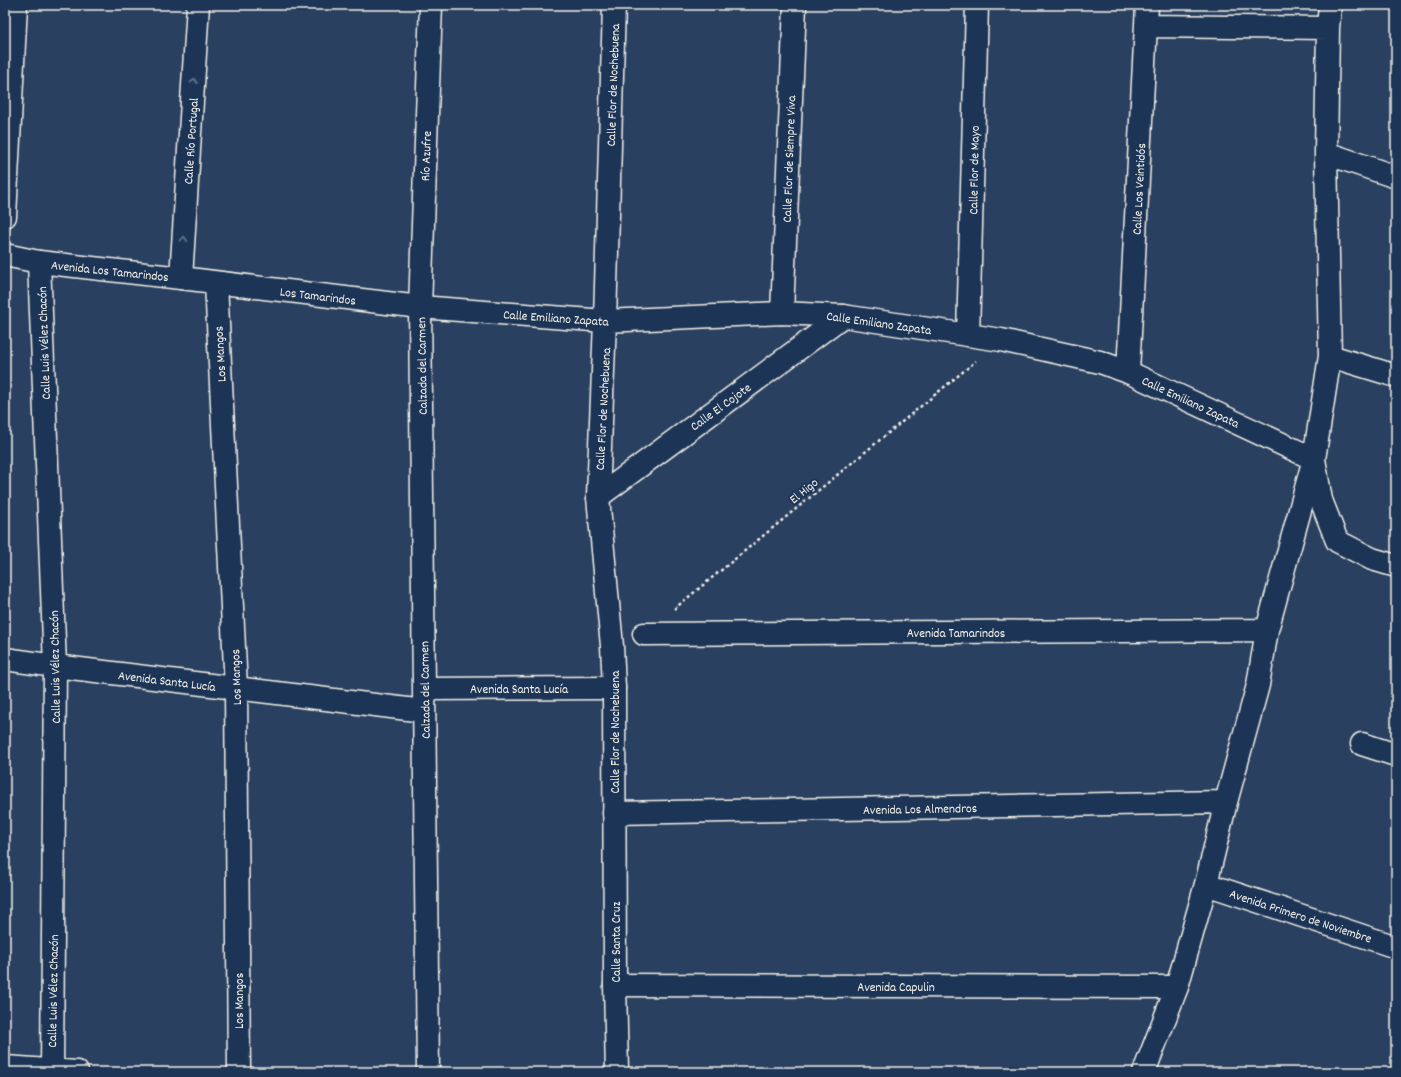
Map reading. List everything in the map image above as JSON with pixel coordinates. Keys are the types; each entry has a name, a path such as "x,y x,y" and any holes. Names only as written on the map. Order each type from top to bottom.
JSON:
{"street":[{"path":"5,216 16,5"},
{"name":"Calle Río Portugal","path":"181,278 198,5"},
{"name":"Río Azufre","path":"420,307 430,5"},
{"name":"Calle Flor de Nochebuena","path":"614,5 605,321 598,497 612,646 614,688 614,813"},
{"name":"Calle Flor de Siempre Viva","path":"782,313 795,5"},
{"name":"Calle Flor de Mayo","path":"968,335 977,5"},
{"path":"1145,1072 1177,987 1206,884 1226,802 1258,684 1267,630 1314,459 1330,356 1326,154 1328,28 1330,5"},
{"path":"1147,15 1328,28"},
{"name":"Calle Los Veintidós","path":"1128,372 1147,15"},
{"path":"1326,154 1396,177"},
{"name":"Avenida Los Tamarindos","path":"5,256 39,262 216,283"},
{"name":"Calle Luis Vélez Chacón","path":"39,262 55,666 52,1071"},
{"name":"Los Tamarindos","path":"216,283 420,307"},
{"name":"Los Mangos","path":"216,283 236,688 238,1072"},
{"name":"Calle Emiliano Zapata","path":"420,307 605,321 782,313 843,316 1001,340 1100,362 1128,372 1314,459"},
{"name":"Calzada del Carmen","path":"420,307 428,1072"},
{"name":"Calle El Cojote","path":"598,497 843,316"},
{"path":"1330,356 1396,376"},
{"path":"1314,459 1321,500 1337,541 1372,559 1396,566"},
{"name":"Avenida Tamarindos","path":"644,634 1267,630"},
{"name":"Avenida Santa Lucía","path":"5,659 424,711"},
{"name":"Avenida Santa Lucía","path":"424,689 614,688"},
{"path":"1362,744 1396,755"},
{"name":"Avenida Los Almendros","path":"614,813 1226,802"},
{"name":"Calle Santa Cruz","path":"614,813 615,985 618,1072"},
{"name":"Avenida Primero de Noviembre","path":"1206,884 1396,947"},
{"name":"Avenida Capulin","path":"615,985 1177,987"},
{"path":"5,1066 78,1072"}],"path":[{"name":"El Higo","path":"644,634 1001,340"}]}
